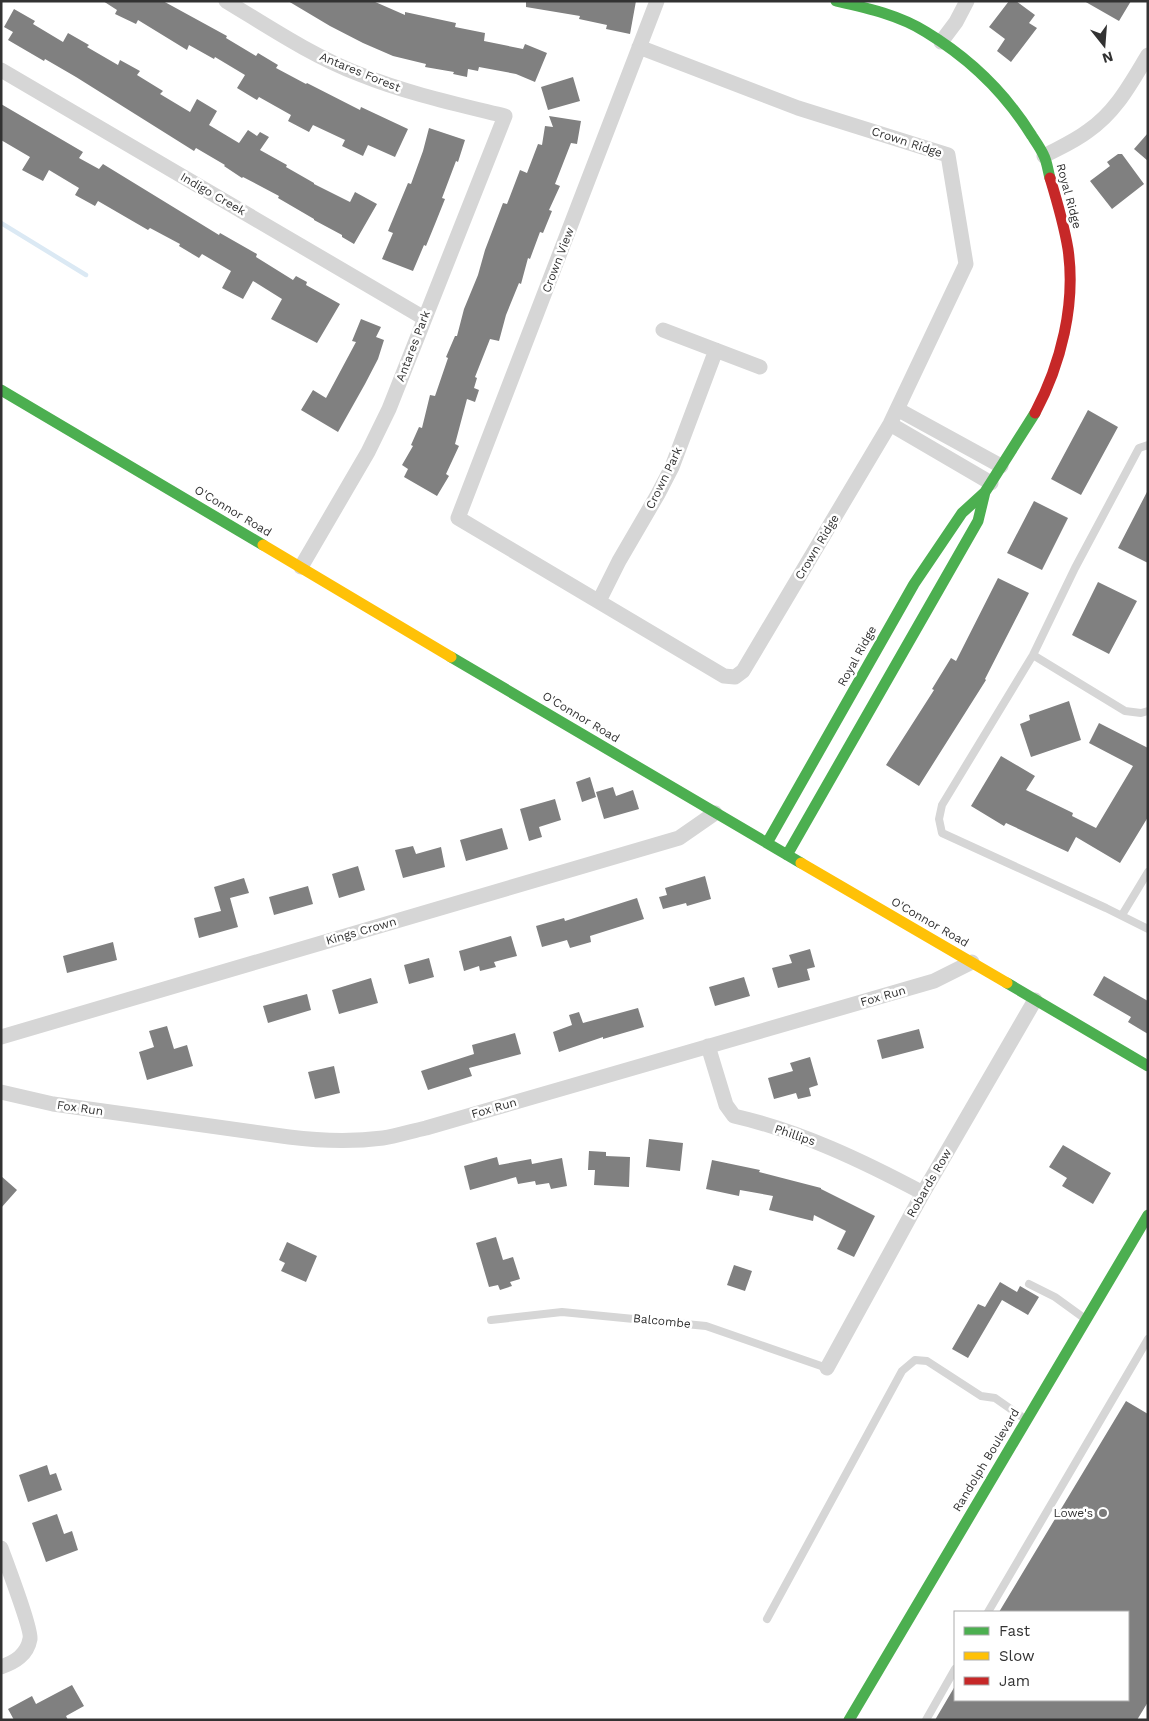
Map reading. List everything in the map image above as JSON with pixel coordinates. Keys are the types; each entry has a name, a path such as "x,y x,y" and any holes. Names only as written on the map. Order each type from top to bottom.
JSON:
{"street":[{"name":"Antares Forest","path":"226,1 315,54 358,74 405,91 505,116"},
{"name":"Crown View","path":"598,601 458,518 549,286 657,1"},
{"name":"Royal Ridge","path":"787,855 978,521 988,488 1035,412 1048,387 1060,351 1068,306 1070,278 1066,240 1058,202 1044,156 1006,99 975,68 926,32 899,19 871,9 836,1"},
{"path":"941,42 956,22 967,1"},
{"name":"Crown Ridge","path":"598,601 724,676 735,677 744,671 890,424 966,264 948,155 798,108 639,47"},
{"path":"1044,156 1088,132 1109,114 1125,93 1148,55"},
{"name":"Indigo Creek","path":"1,70 424,318"},
{"name":"Antares Park","path":"301,567 368,452 385,418 505,116"},
{"path":"663,330 760,367"},
{"name":"Crown Park","path":"598,601 672,467 716,350"},
{"name":"O'Connor Road","path":"1,390 715,813 1148,1066"},
{"path":"897,409 1001,466"},
{"path":"890,424 988,488"},
{"name":"Royal Ridge","path":"767,843 914,584 962,513 988,488"},
{"name":"Kings Crown","path":"1,1036 679,838 715,813"},
{"name":"Fox Run","path":"1,1092 53,1104 289,1138 353,1141 385,1138 426,1128 934,981 972,962"},
{"name":"Robards Row","path":"827,1368 923,1192 1036,1000"},
{"name":"Phillips","path":"708,1046 726,1105 734,1116 813,1141 879,1169 923,1192"},
{"name":"Randolph Boulevard","path":"849,1720 1148,1216"},
{"path":"1,1548 31,1638 26,1653 1,1667"}],"lane":[{"path":"1148,445 1139,448 1075,568 1033,655 942,805 939,819 942,832 1148,929"},
{"path":"1033,655 1125,711 1141,713 1148,711"},
{"path":"1122,916 1148,872"},
{"path":"1029,1284 1055,1298 1086,1319"},
{"name":"Balcombe","path":"491,1320 562,1312 706,1326 827,1368"},
{"path":"989,1611 1148,1339"},
{"path":"767,1619 902,1371 915,1360 927,1361 981,1396 995,1398 1026,1420"},
{"path":"926,1720 954,1671"}],"building":[{"path":"103,1 163,1 227,36 226,38 256,56 258,53 278,65 276,68 306,84 360,110 361,107 408,129 395,157 368,145 363,156 342,146 345,140 313,125 309,132 288,121 291,115 259,97 257,100 237,88 245,75 215,57 214,59 189,45 187,50 138,20 136,24 115,14 117,10"},
{"path":"288,1 373,1 405,15 405,12 456,23 455,27 485,33 484,41 523,49 525,44 547,53 535,82 516,74 479,67 478,71 468,69 467,77 453,74 454,72 425,67 426,64 393,56 330,26"},
{"path":"526,1 636,1 630,34 606,29 607,25 579,19 580,16 526,7"},
{"path":"1009,1 1016,1 1035,15 1029,23 1037,28 1011,62 997,51 1005,39 989,27"},
{"path":"1084,1 1131,1 1119,21"},
{"path":"14,9 35,21 33,24 63,42 68,33 89,45 87,47 118,65 120,60 140,71 137,75 163,91 160,94 190,112 197,99 217,111 209,125 239,143 248,130 257,136 260,132 269,137 260,150 287,165 286,167 314,184 350,202 355,192 377,204 354,244 278,198 279,196 242,178 225,165 196,148 194,151 76,77 8,40 13,32 4,27"},
{"path":"573,77 580,101 548,110 541,87"},
{"path":"1,104 83,152 79,158 99,169 103,164 219,235 220,233 257,254 256,257 293,280 296,276 307,282 306,285 340,304 317,343 271,319 282,299 253,281 243,299 222,288 231,271 202,254 199,258 179,246 180,244 150,228 148,230 98,201 95,206 75,195 79,188 49,170 43,181 22,170 30,157 1,140"},
{"path":"549,116 581,121 577,144 571,143 555,184 560,186 549,210 552,211 543,233 540,232 530,259 528,258 521,284 519,283 506,315 499,341 490,339 475,377 477,378 474,388 479,390 475,402 467,399 455,444 459,446 446,474 449,476 437,496 404,477 408,469 402,465 413,446 411,445 419,427 422,428 430,395 435,396 448,358 446,357 455,336 457,336 464,309 503,203 507,204 520,170 527,173 538,144 542,145 545,126 553,127"},
{"path":"429,128 465,140 458,162 456,161 442,198 445,199 426,246 424,245 413,271 382,259 393,233 388,231 408,183 411,184"},
{"path":"1148,133 1148,161 1134,149"},
{"path":"1118,154 1122,154 1144,184 1112,209 1090,181 1110,166 1107,162"},
{"path":"361,319 381,327 376,337 384,340 378,359 338,432 301,410 313,390 326,398 356,342 352,341"},
{"path":"1088,410 1118,427 1081,495 1051,479"},
{"path":"1148,490 1148,563 1118,548"},
{"path":"1034,501 1068,518 1042,570 1007,553"},
{"path":"998,578 1029,593 986,680 919,786 886,765 934,690 932,689 951,658 956,661"},
{"path":"1098,582 1137,601 1109,654 1072,635"},
{"path":"1069,701 1081,740 1031,757 1020,724 1030,720 1029,715"},
{"path":"1099,723 1148,748 1148,817 1120,863 1076,837 1068,852 1006,823 1004,826 971,806 1001,756 1035,776 1026,790 1073,813 1072,816 1096,828 1133,766 1089,743"},
{"path":"590,777 596,797 582,802 576,782"},
{"path":"613,787 616,796 633,790 639,809 604,819 596,792"},
{"path":"555,799 561,820 539,827 542,837 529,841 520,809"},
{"path":"502,828 508,849 466,861 460,840"},
{"path":"413,846 416,854 441,847 445,867 403,878 395,850"},
{"path":"358,866 365,890 339,898 332,874"},
{"path":"705,876 711,899 687,906 686,903 663,909 659,897 667,895 665,888"},
{"path":"244,878 249,893 230,898 238,927 199,938 194,918 221,911 214,887"},
{"path":"308,886 313,904 274,915 269,897"},
{"path":"637,898 644,919 590,936 591,942 570,948 567,940 542,947 536,926 564,918 565,921"},
{"path":"511,936 517,956 494,962 496,967 480,971 479,966 464,971 459,951"},
{"path":"113,942 117,960 67,973 63,956"},
{"path":"810,949 815,967 807,969 810,980 778,988 772,968 792,963 789,955"},
{"path":"429,958 434,977 409,984 404,965"},
{"path":"1104,976 1148,1001 1148,1034 1128,1022 1131,1017 1093,995"},
{"path":"744,977 750,996 715,1006 709,987"},
{"path":"371,978 378,1003 339,1014 332,990"},
{"path":"307,994 311,1010 268,1023 263,1006"},
{"path":"638,1008 644,1027 603,1039 603,1037 559,1052 553,1032 572,1025 569,1015 579,1012 583,1023"},
{"path":"167,1026 174,1049 187,1045 193,1066 147,1080 139,1052 154,1047 149,1031"},
{"path":"919,1029 924,1048 882,1059 877,1040"},
{"path":"515,1033 521,1054 469,1068 472,1076 428,1090 421,1071 474,1054 472,1045"},
{"path":"810,1057 818,1085 809,1088 811,1096 798,1099 796,1093 774,1099 768,1078 793,1071 790,1063"},
{"path":"334,1066 340,1093 315,1099 308,1072"},
{"path":"649,1139 683,1143 680,1171 646,1167"},
{"path":"1063,1145 1111,1173 1093,1204 1062,1186 1067,1178 1049,1167"},
{"path":"589,1151 606,1152 606,1156 630,1157 629,1187 594,1185 595,1170 588,1170"},
{"path":"497,1157 499,1165 531,1159 532,1164 562,1158 567,1186 551,1189 549,1183 536,1185 535,1181 518,1184 516,1177 470,1190 464,1166"},
{"path":"712,1160 760,1170 759,1172 821,1188 875,1216 854,1257 837,1249 846,1231 814,1215 813,1221 769,1210 773,1196 740,1190 739,1196 706,1189"},
{"path":"1,1176 17,1190 1,1208"},
{"path":"496,1237 503,1260 513,1257 520,1279 510,1282 512,1286 500,1290 498,1285 489,1287 476,1243"},
{"path":"287,1242 317,1256 306,1282 281,1271 285,1263 279,1260"},
{"path":"734,1265 752,1271 745,1291 727,1285"},
{"path":"1000,1282 1017,1292 1020,1286 1039,1297 1028,1315 1002,1300 968,1358 952,1349 978,1304 985,1307"},
{"name":"Lowe's","path":"1126,1401 1148,1414 1148,1702 1137,1720 935,1720 954,1688 954,1701 1129,1701 1129,1611 1000,1611"},
{"path":"47,1465 50,1475 56,1473 62,1490 28,1502 19,1475"},
{"path":"57,1514 64,1534 72,1531 78,1550 46,1562 32,1523"},
{"path":"72,1685 84,1706 66,1716 68,1720 14,1720 8,1709 32,1696 36,1704"}],"waterway":[{"path":"1,223 86,275"}],"traffic: fast":[{"path":"836,1 871,9 916,26 942,42 972,65 998,91 1022,121 1043,153 1050,178"},
{"path":"1,390 263,545"},
{"path":"767,843 914,584 962,513 985,492 1035,413"},
{"path":"787,855 978,521 985,492"},
{"path":"451,657 801,863"},
{"path":"1007,983 1148,1066"},
{"path":"849,1720 1148,1215"}],"traffic: slow":[{"path":"263,545 451,657"},
{"path":"801,863 1007,983"}],"traffic: jam":[{"path":"1035,413 1059,354 1068,312 1070,291 1068,249 1050,178"}],"place":[{"name":"Lowe's","path":"1103,1513"}]}
